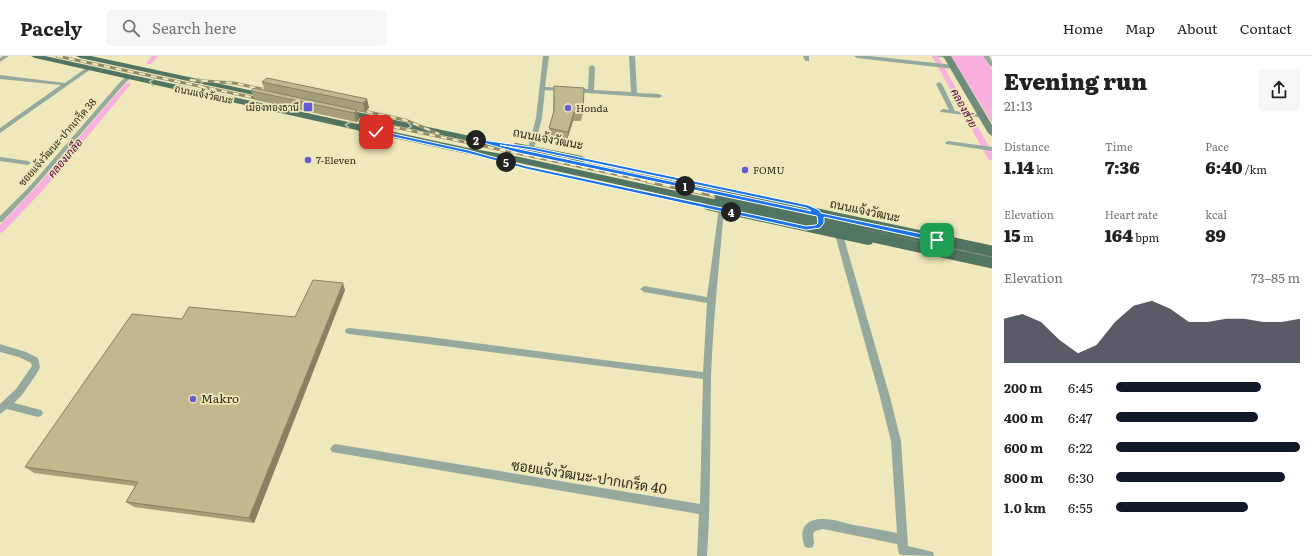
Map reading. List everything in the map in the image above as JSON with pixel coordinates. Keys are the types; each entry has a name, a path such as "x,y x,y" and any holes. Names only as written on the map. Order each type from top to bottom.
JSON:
{"main road":[{"name":"ถนนแจ้งวัฒนะ","path":"35,56 468,151 526,167 992,251"},
{"name":"ถนนแจ้งวัฒนะ","path":"80,56 93,57 273,97"},
{"name":"ถนนแจ้งวัฒนะ","path":"335,110 475,140 719,202 992,263"},
{"name":"ถนนแจ้งวัฒนะ","path":"475,140 532,148 992,246"},
{"name":"ถนนแจ้งวัฒนะ","path":"719,202 806,228 992,268"},
{"path":"806,228 818,227 821,223 821,217 817,211 808,207"},
{"path":"842,236 834,231 828,224 828,218 833,215 843,214"},
{"path":"934,234 938,257"}],"street":[{"path":"0,60 6,56"},
{"path":"532,148 543,88 546,56"},
{"path":"632,56 634,94"},
{"path":"857,56 950,66"},
{"path":"944,56 979,116 992,133"},
{"path":"986,56 992,65"},
{"path":"591,91 592,67"},
{"path":"0,132 64,84 89,68"},
{"path":"0,76 64,84"},
{"name":"ซอยแจ้งวัฒนะ-ปากเกร็ด 38","path":"0,220 32,187 129,77"},
{"path":"939,84 953,112"},
{"path":"543,88 659,96"},
{"path":"943,111 979,116"},
{"path":"948,143 992,149"},
{"path":"0,159 28,162"},
{"path":"702,556 705,510 707,376 719,202"},
{"path":"842,236 886,397 896,441 902,548"},
{"path":"644,289 711,301"},
{"path":"349,330 437,340 626,368 707,376"},
{"path":"0,348 22,353 30,357 35,361 36,367 19,392 3,408"},
{"path":"3,408 38,413"},
{"name":"ซอยแจ้งวัฒนะ-ปากเกร็ด 40","path":"335,449 705,510"},
{"path":"808,543 807,532 812,526 823,524 929,556"}],"shaded area":[{"path":"951,56 983,56 992,70 992,123"}],"building":[{"path":"267,78 367,99 363,103 262,82"},
{"path":"554,86 584,88 583,113 574,112 568,132 549,128 554,111"},
{"path":"254,88 357,110 354,113 251,91"},
{"name":"Makro","path":"313,280 343,283 249,518 126,502 138,482 25,467 132,314 182,319 189,307 295,317"}],"waterway":[{"name":"คลองเกลือ","path":"149,63 155,56"},
{"name":"คลองส่วย","path":"935,56 992,159"},
{"name":"คลองเกลือ","path":"0,230 41,187 128,84"}],"railway":[{"path":"57,56 265,100"},
{"path":"190,80 234,83 275,92"},
{"path":"355,109 405,120 439,134"},
{"path":"347,117 652,182"},
{"path":"647,181 992,255"}],"place":[{"name":"เมืองทองธานี","path":"308,107"},
{"name":"Honda","path":"568,108"},
{"name":"7-Eleven","path":"308,160"},
{"name":"FOMU","path":"745,170"},
{"name":"Makro","path":"193,399"}],"route":[{"path":"376,132 468,151 526,167 806,228 818,227 821,223 821,217 817,211 808,207 532,148 475,140 519,152 773,204 828,216 937,240"}]}
